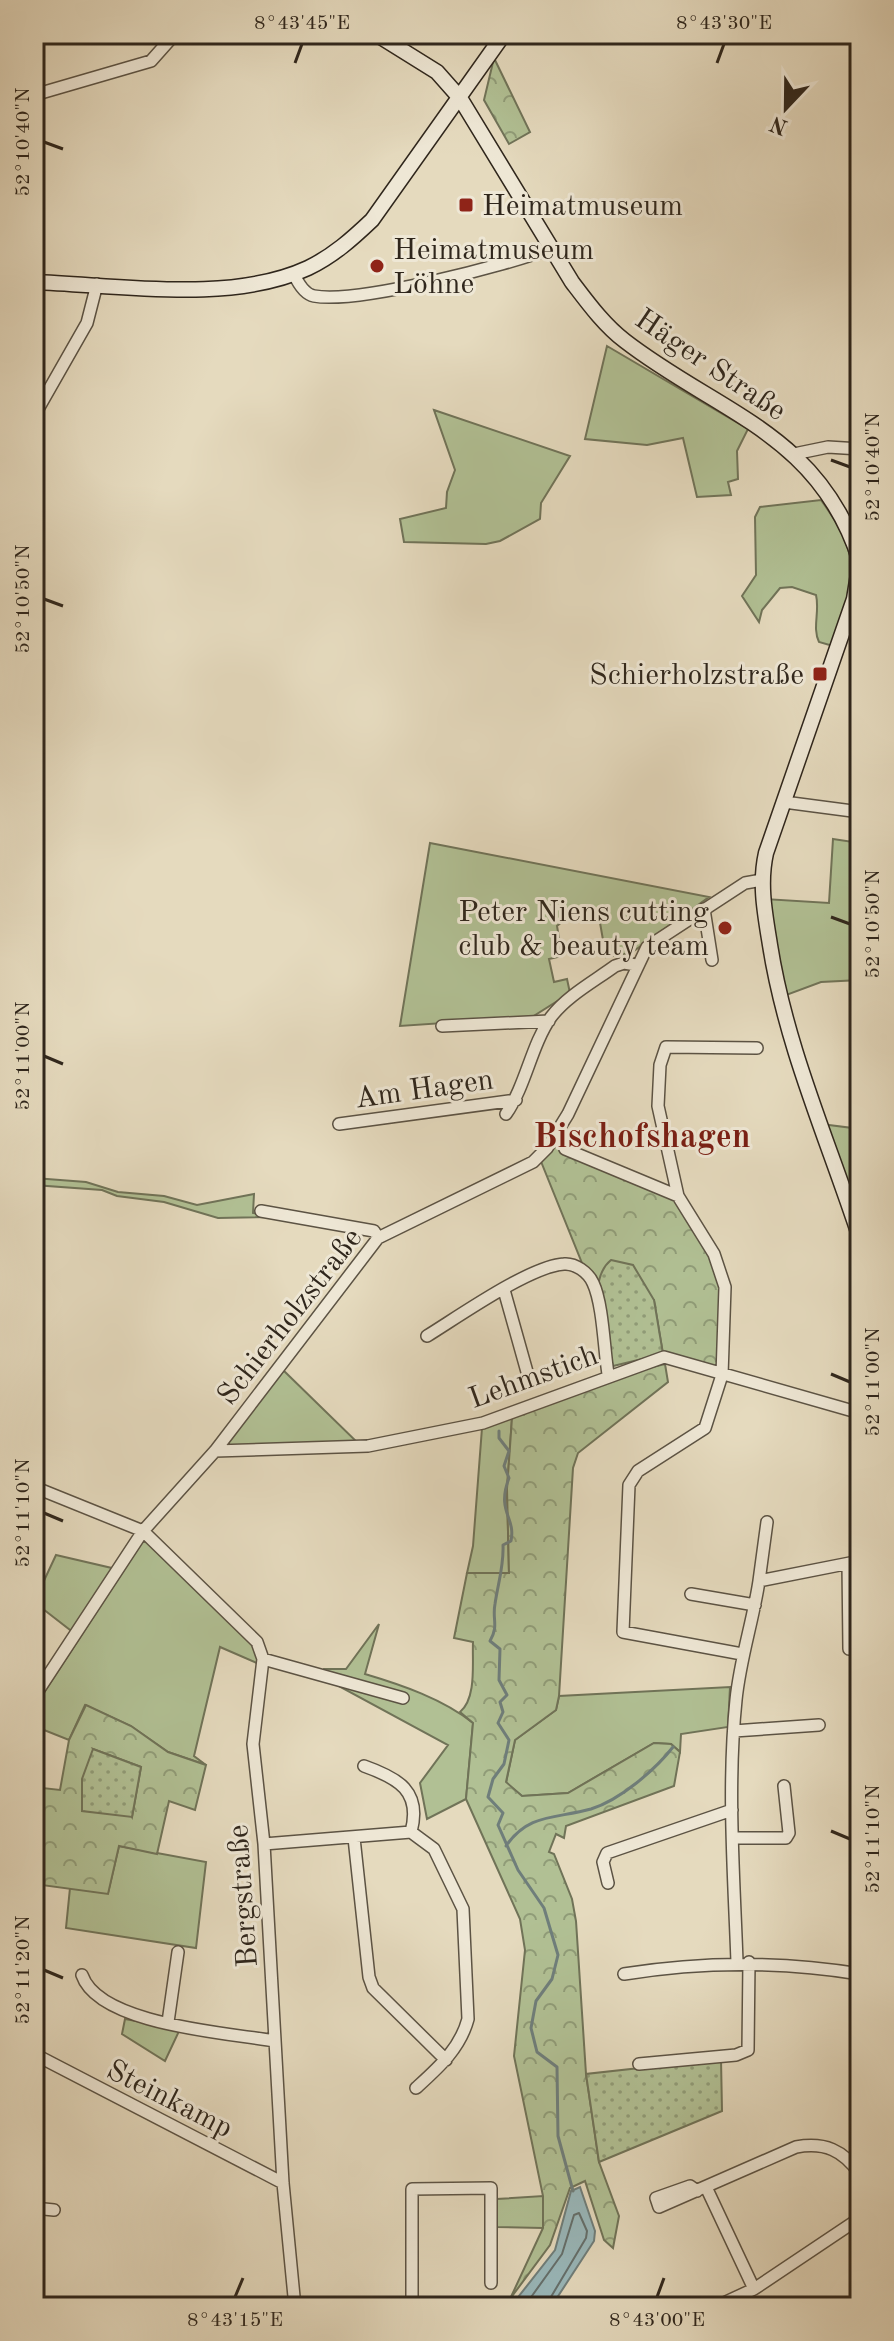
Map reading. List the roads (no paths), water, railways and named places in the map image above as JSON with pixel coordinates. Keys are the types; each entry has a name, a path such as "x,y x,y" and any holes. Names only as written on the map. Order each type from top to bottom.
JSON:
{"main road":[{"name":"Häger Straße","path":"376,34 437,72 460,98 592,308 625,340 748,418 794,454 841,519 860,562 854,599 766,853 762,880 773,969 789,1039 860,1238"},
{"path":"34,282 211,289 263,283 294,274 328,257 372,220 504,34"}],"street":[{"path":"34,95 151,61 175,34"},
{"path":"294,274 305,291 314,296 350,294 520,260 552,248"},
{"path":"34,416 87,323 97,284"},
{"path":"794,454 828,447 860,449"},
{"path":"784,802 860,812"},
{"name":"Schierholzstraße","path":"34,1697 143,1531 215,1451 378,1238 533,1162 547,1148 568,1114 647,947 745,883 762,880"},
{"path":"704,909 712,960"},
{"name":"Am Hagen","path":"506,1114 516,1100 549,1021 562,1005 615,966 624,963 636,965"},
{"name":"Am Hagen","path":"442,1026 549,1021"},
{"path":"742,1654 623,1632 629,1485 638,1471 705,1428 722,1375 725,1287 714,1254 678,1196 658,1106 660,1065 666,1047 757,1048"},
{"name":"Am Hagen","path":"339,1124 516,1100"},
{"path":"565,1149 678,1196"},
{"path":"261,1211 374,1231 378,1238"},
{"path":"427,1336 504,1290 548,1268 566,1263 585,1271 594,1285 608,1374"},
{"path":"504,1290 529,1379"},
{"name":"Lehmstich","path":"215,1451 233,1453 393,1442 483,1423 608,1374 664,1357 860,1413"},
{"path":"34,1487 143,1531 247,1631 257,1642 263,1659 403,1698"},
{"path":"639,2064 736,2055 748,2050 733,1838 734,1731 742,1654 755,1605 767,1522"},
{"path":"759,1581 854,1563 849,1649"},
{"path":"691,1594 755,1605"},
{"name":"Bergstraße","path":"263,1659 253,1744 264,1844 283,2183 295,2307"},
{"path":"734,1731 819,1725"},
{"path":"364,1766 393,1776 407,1787 413,1798 411,1832"},
{"path":"733,1838 786,1838 789,1833 784,1786"},
{"path":"608,1883 603,1862 607,1853 732,1810"},
{"path":"264,1844 411,1832 434,1849 463,1909 468,2019 465,2032 446,2060 416,2088"},
{"path":"354,1838 369,1977 373,1988 446,2060"},
{"path":"168,2022 178,1952"},
{"path":"624,1974 678,1965 743,1962 802,1964 860,1974"},
{"path":"82,1975 86,1985 130,2015 275,2041"},
{"name":"Steinkamp","path":"34,2054 283,2183"},
{"path":"754,2289 702,2189 796,2147 812,2144 831,2147 848,2157 860,2174"},
{"path":"412,2307 412,2189 491,2188 491,2283"},
{"path":"34,2208 54,2210"},
{"path":"715,2307 754,2289 860,2218"}],"water":[{"path":"580,2187 595,2231 594,2241 551,2307 517,2307 519,2296 555,2250 571,2191"}],"waterway":[{"path":"499,1431 499,1438 509,1451 504,1466 509,1478 505,1507 512,1533 511,1541 503,1545 494,1609 495,1627 490,1641 500,1649 499,1680 507,1695 500,1702 503,1712 498,1723 509,1740 504,1764 493,1779 488,1797 503,1813 498,1825 518,1870 544,1908 558,1955 552,1979 536,2001 531,2028 537,2052 557,2067 558,2136 573,2191"},
{"path":"506,1846 515,1835 534,1822 591,1809 614,1799 647,1774 673,1747"}],"place":[{"name":"Heimatmuseum","path":"466,205"},
{"name":"Heimatmuseum Löhne","path":"377,266"},
{"name":"Schierholzstraße","path":"820,674"},
{"name":"Peter Niens cutting club & beauty team","path":"725,928"}],"district":[{"name":"Bischofshagen","path":"642,1135"}]}
